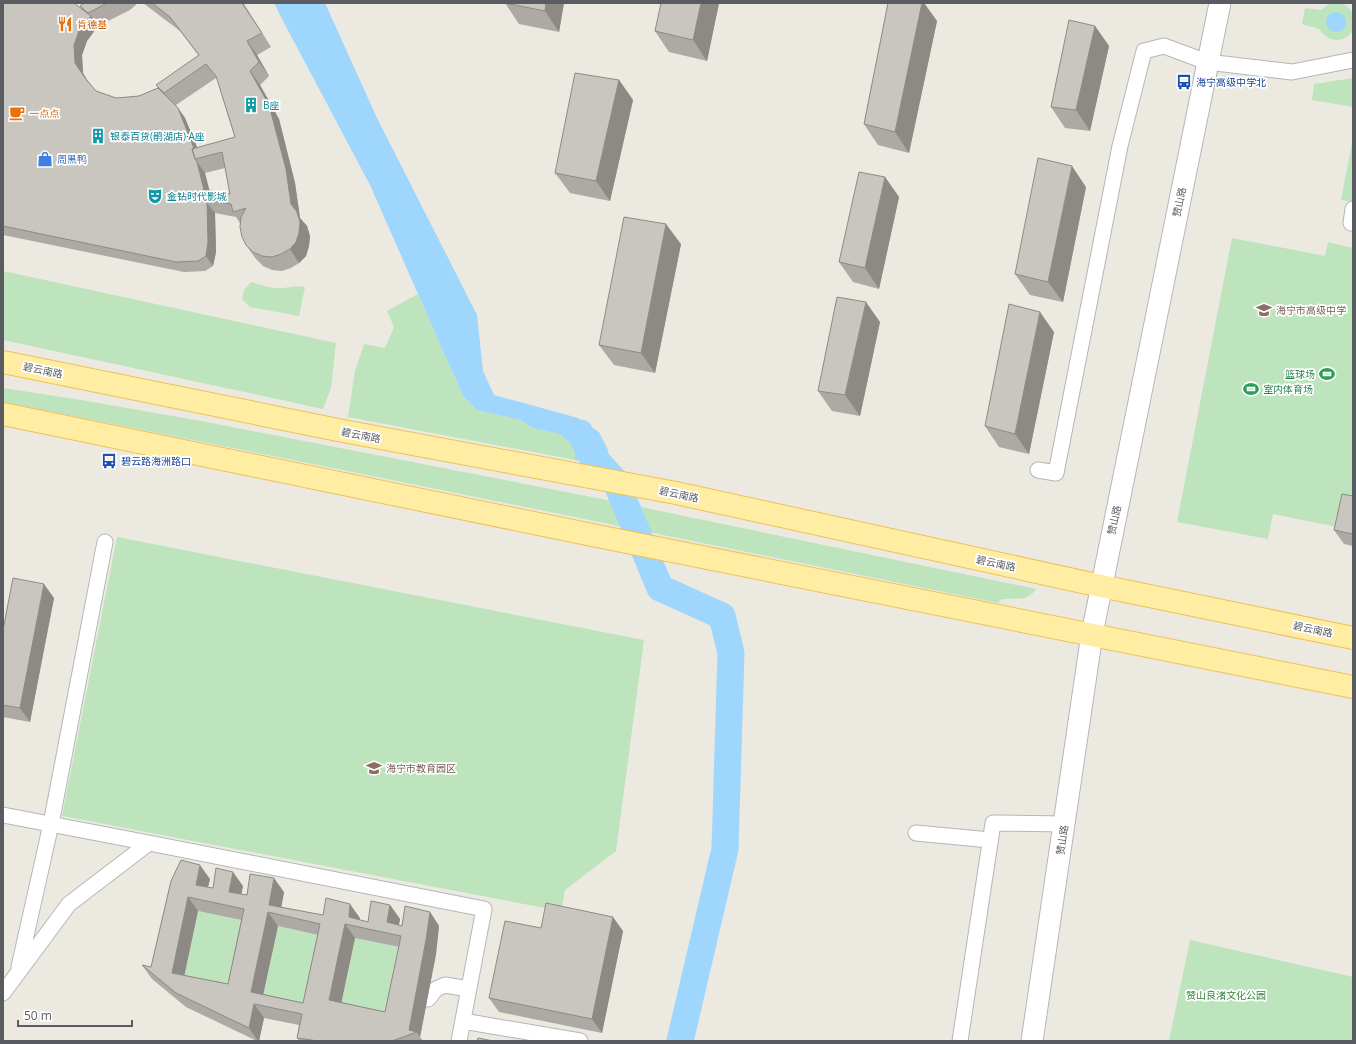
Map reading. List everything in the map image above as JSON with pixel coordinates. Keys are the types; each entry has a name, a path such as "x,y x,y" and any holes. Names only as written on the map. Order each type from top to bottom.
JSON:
{"main road":[{"name":"碧云南路","path":"3,362 343,431 676,493 1101,586 1353,638"},
{"path":"3,414 597,536 1353,687"}],"street":[{"name":"赞山路","path":"1032,1041 1092,634 1220,3"},
{"path":"1038,470 1056,473 1120,146 1144,51 1164,46 1207,62 1292,72 1353,60"},
{"path":"1353,210 1351,223 1353,223"},
{"path":"18,973 51,824 105,542"},
{"path":"3,815 484,909 459,1041"},
{"path":"960,1041 993,823 1064,824"},
{"path":"916,833 990,840"},
{"path":"3,994 69,904 149,843"},
{"path":"428,999 436,989 445,985 469,989"},
{"path":"463,1021 580,1041"}],"green space":[{"path":"1332,3 1345,5 1352,12 1353,30 1343,39 1334,40 1326,36 1319,29 1302,24 1305,8 1321,10"},
{"path":"1353,78 1353,107 1312,100 1314,84"},
{"path":"1353,138 1353,202 1341,200"},
{"name":"室内体育场","path":"1232,238 1325,256 1328,242 1353,248 1353,508 1347,529 1273,514 1268,539 1177,522"},
{"path":"3,271 336,343 331,388 323,409 3,340"},
{"path":"251,282 275,288 297,286 305,287 299,316 250,307 242,299 244,290"},
{"path":"418,294 463,396 477,410 521,420 532,428 561,434 575,446 575,460 348,417 355,371 364,344 385,348 394,327 387,311"},
{"path":"3,388 201,421 602,499 1036,589 1032,594 1024,598 1005,599 1000,600 998,603 3,402"},
{"path":"117,537 644,640 616,851 565,890 561,911 62,816"},
{"path":"198,911 254,923 237,998 182,987"},
{"path":"278,926 330,938 313,1017 261,1005"},
{"path":"355,938 411,950 395,1026 339,1014"},
{"name":"赞山良渚文化公园","path":"1190,940 1353,977 1353,1041 1169,1041"}],"water":[{"path":"274,3 325,3 377,118 477,315 483,371 494,395 578,418 599,432 608,450 609,466 575,460 575,446 560,434 532,428 521,420 477,410 463,396 370,185"},
{"path":"1336,12 1343,15 1346,22 1343,29 1336,32 1329,29 1326,22 1329,15"}],"building":[{"name":"银泰百货(鹃湖店)·A座","path":"3,3 74,3 91,16 79,31 74,45 75,63 96,91 116,98 139,96 158,88 178,108 194,149 192,149 197,162 207,203 208,242 206,256 198,261 176,262 3,226"},
{"path":"84,3 107,3 88,13 80,6"},
{"name":"B座","path":"152,3 242,3 262,33 247,41 259,62 250,71 269,105 286,169 291,204 297,212 300,222 296,242 290,249 281,254 272,257 262,256 253,252 246,245 242,237 240,227 241,217 246,208 233,212 231,204 205,199 203,189 230,194 222,152 195,159 192,149 235,137 216,76 206,64 164,93 156,85 199,55 170,17"},
{"path":"505,3 546,3 545,11"},
{"path":"661,3 701,3 693,40 655,31"},
{"path":"888,3 922,3 895,132 864,124"},
{"path":"1069,20 1095,26 1076,110 1051,107"},
{"path":"575,73 619,80 596,181 555,173"},
{"path":"1038,158 1072,166 1048,282 1015,274"},
{"path":"859,172 885,177 865,268 839,262"},
{"path":"624,217 666,224 641,353 599,345"},
{"path":"837,297 866,302 845,395 818,391"},
{"path":"1009,304 1040,312 1015,434 985,426"},
{"path":"1342,494 1353,496 1353,534 1334,530"},
{"path":"13,578 44,584 20,708 3,705 3,630"},
{"path":"181,860 200,865 196,885 213,888 216,868 233,872 229,892 247,895 250,874 274,878 269,905 323,915 326,898 350,904 349,917 368,922 371,901 390,905 387,922 402,926 405,906 430,912 409,1030 417,1032 392,1041 318,1041 297,1038 302,1014 254,1004 249,1028 176,993 142,965 151,967 171,881","holes":["188,897 244,909 228,984 172,973","268,912 320,924 303,1003 251,992","345,924 401,936 385,1012 329,1000"]},
{"path":"546,903 613,917 592,1019 489,998 505,921 541,928"},
{"path":"478,1038 493,1041 477,1041"}],"waterway":[{"path":"580,433 592,456 616,482 660,588 722,616 731,653 725,849 680,1041"}],"place":[{"name":"肯德基","path":"65,24"},
{"name":"海宁高级中学北","path":"1184,82"},
{"name":"B座","path":"251,105"},
{"name":"一点点","path":"17,113"},
{"name":"银泰百货(鹃湖店)·A座","path":"98,136"},
{"name":"周黑鸭","path":"45,159"},
{"name":"金钻时代影城","path":"155,196"},
{"name":"海宁市高级中学","path":"1264,310"},
{"name":"篮球场","path":"1327,374"},
{"name":"室内体育场","path":"1251,389"},
{"name":"碧云路海洲路口","path":"109,461"},
{"name":"海宁市教育园区","path":"374,768"}]}
